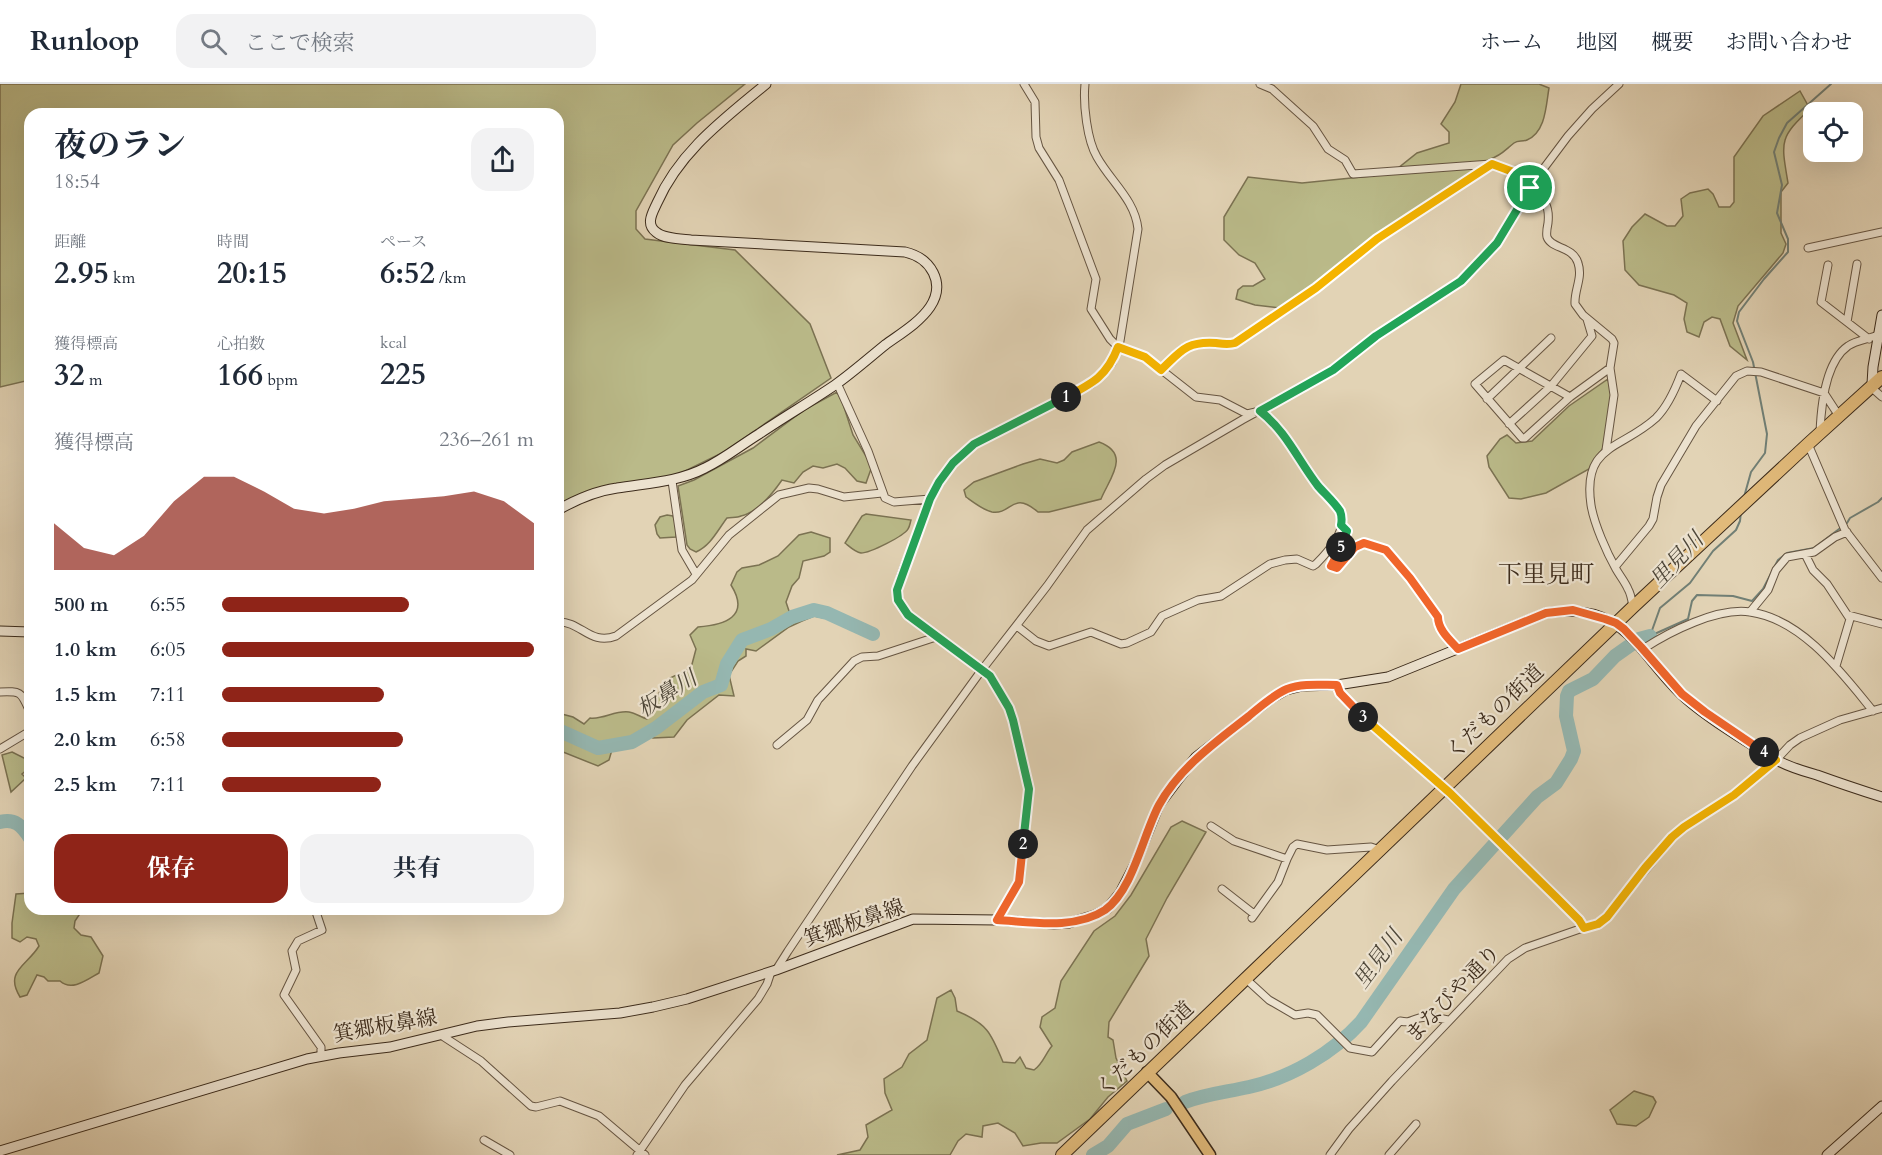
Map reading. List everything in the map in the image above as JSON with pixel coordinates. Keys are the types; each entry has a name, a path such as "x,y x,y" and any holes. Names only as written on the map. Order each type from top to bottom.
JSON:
{"highway":[{"name":"くだもの街道","path":"1062,1155 1616,623 1877,381"}],"main road":[{"path":"564,506 592,494 615,488 672,481 705,469 837,383 928,310 934,301 936,280 927,263 905,252 673,238 655,232 650,218 660,196 684,158 697,143 766,84"},
{"path":"1877,381 1873,367 1882,315"},
{"name":"箕郷板鼻線","path":"0,1151 321,1056 390,1047 477,1026 620,1013 687,999 774,971 913,919 1061,923 1095,915 1107,909 1120,893 1159,805 1196,758 1272,698 1286,690 1302,686 1337,685 1388,678 1546,613 1573,610 1616,623 1634,639 1682,694 1776,760 1882,797"},
{"path":"0,631 24,632"},
{"path":"1147,1072 1171,1097 1210,1155"},
{"path":"1827,1155 1882,1106"}],"street":[{"path":"1017,626 1036,641 1049,646 1091,632 1121,644 1127,643 1151,632 1162,616 1198,600 1221,596 1270,564 1297,559 1313,566 1337,537 1342,517 1340,511 1317,485 1294,447 1272,420 1260,411 1247,414 1220,400 1196,397 1145,357 1118,347 1110,339 1091,309 1096,279 1059,180 1039,148 1036,137 1035,102 1024,84"},
{"path":"997,920 1019,882 1029,789 1013,720 1009,708 990,676 908,615 898,600 897,590 930,499 946,472 962,453 988,436 1092,384 1112,363 1118,347 1138,229 1137,217 1096,156 1086,115 1085,84"},
{"path":"1260,84 1272,89 1313,126 1328,149 1346,160 1353,174 1492,164 1535,180"},
{"path":"441,1035 481,1061 531,1106 536,1107 560,1101 599,1116 641,1154 685,1085 758,999 774,971 912,766 981,671 1068,559 1087,530 1165,465 1333,370 1376,336 1461,281 1497,243 1535,180 1568,136 1619,84"},
{"path":"1161,370 1187,345 1214,343 1230,345 1240,340 1322,284 1377,239 1492,164"},
{"path":"1530,188 1544,200 1548,211 1546,234 1548,240 1566,249 1577,260 1580,277 1575,304 1587,319 1614,343 1610,368 1614,395 1606,450"},
{"path":"1808,248 1882,232"},
{"path":"1847,322 1857,264"},
{"path":"1828,265 1821,302 1869,339"},
{"path":"1509,424 1551,387 1592,336 1587,319"},
{"path":"1820,433 1824,393 1837,356 1849,345 1878,335"},
{"path":"1488,399 1551,338"},
{"path":"1570,397 1504,360 1475,384 1522,438 1526,438 1570,397 1610,368"},
{"path":"1615,567 1649,526 1653,519 1661,485 1696,426 1736,376 1747,371 1761,372 1824,393 1839,416"},
{"path":"1633,607 1628,589 1615,567 1591,507 1590,477 1593,467 1606,450 1656,417 1671,399 1681,374 1717,401"},
{"path":"1877,381 1873,389 1882,397"},
{"path":"837,383 876,470 882,493 889,501 894,502 930,499"},
{"path":"1808,444 1847,532 1882,578"},
{"path":"672,481 682,550 696,574"},
{"path":"564,623 573,625 589,636 602,639 612,638 688,584 735,529 783,493 809,488 844,496 882,493"},
{"path":"1341,525 1347,531 1346,538 1331,566 1337,568 1355,547 1364,543 1386,550 1410,578 1438,617 1438,624 1442,630 1458,649"},
{"path":"1750,612 1768,590 1781,563 1787,557 1814,552 1835,537 1847,532"},
{"path":"1805,554 1813,570 1827,584 1848,615 1850,624 1836,666"},
{"path":"1642,648 1686,625 1708,617 1750,612 1779,620 1793,629 1836,666 1873,711"},
{"path":"1848,615 1882,624"},
{"path":"777,745 807,720 818,700 854,662 862,657 878,656 936,637"},
{"path":"1337,685 1340,693 1354,709 1444,788 1579,920 1584,928"},
{"path":"0,692 16,691 24,701"},
{"name":"まなびや通り","path":"1330,1155 1349,1129 1448,1020 1497,969 1517,952 1598,924 1607,917 1672,837 1734,795 1776,760 1790,745 1840,720 1882,708"},
{"path":"0,749 24,735"},
{"path":"1211,826 1234,841 1287,859"},
{"path":"1222,889 1253,916 1278,882 1293,847 1297,844 1327,850 1371,847 1380,850"},
{"path":"317,915 322,930 298,941 292,951 296,970 285,995 321,1047 321,1056"},
{"path":"1246,979 1265,997 1295,1015 1314,1013 1350,1048 1372,1052 1400,1021 1409,1023 1420,1018 1438,1017 1448,1020"},
{"path":"1389,1155 1416,1124"},
{"path":"484,1140 510,1155"}],"green space":[{"path":"0,84 745,84 673,145 636,211 636,229 645,239 735,250 810,324 831,378 724,452 679,474 564,504 564,108 24,108 24,381 0,387"},
{"path":"1461,84 1539,84 1549,88 1542,125 1527,140 1514,143 1380,233 1326,278 1280,308 1255,305 1236,299 1238,290 1243,286 1253,286 1265,279 1255,263 1239,255 1224,240 1224,217 1248,177 1302,183 1371,176 1398,168 1417,153 1449,143 1449,132 1441,124 1455,102"},
{"path":"1800,91 1806,102 1803,102 1803,116 1792,127 1785,141 1784,158 1788,183 1781,192 1781,233 1786,244 1783,253 1738,306 1733,323 1747,360 1730,346 1720,319 1712,317 1704,322 1699,337 1687,332 1684,319 1687,303 1674,295 1639,285 1625,270 1623,241 1632,227 1645,214 1667,226 1675,226 1683,216 1681,199 1690,193 1708,189 1719,207 1730,207 1734,202 1734,157 1763,116"},
{"path":"1608,379 1612,397 1603,448 1589,469 1546,493 1521,499 1509,498 1489,467 1487,456 1500,439 1507,435 1516,443 1532,441 1569,406"},
{"path":"837,392 853,435 869,461 871,469 866,483 857,481 845,468 837,464 823,468 813,466 803,472 794,483 782,480 770,496 753,511 739,517 727,518 706,546 696,552 690,549 687,545 678,486 694,480 753,448 804,410"},
{"path":"1099,442 1109,447 1116,460 1113,475 1101,499 1049,512 1038,512 1023,503 1017,503 999,512 992,512 966,497 964,490 974,482 1040,459 1057,463 1072,452"},
{"path":"866,514 911,520 908,529 900,536 861,553 845,543 862,516"},
{"path":"673,516 676,537 660,538 655,525 660,517"},
{"path":"811,532 830,538 830,552 824,556 803,561 799,578 792,586 786,602 790,614 811,607 829,619 814,616 789,627 756,651 746,649 746,656 738,661 729,675 734,696 719,695 687,720 674,737 653,738 642,732 614,743 609,760 598,766 564,752 564,715 584,724 590,718 624,712 647,719 659,693 670,678 691,668 696,649 690,635 698,627 725,621 736,612 738,605 731,585 737,572 742,568 759,565 778,556 799,535"},
{"path":"12,752 24,758 22,774 24,780 11,792 2,755"},
{"path":"1182,821 1206,832 1146,939 1149,956 1109,1022 1108,1037 1113,1040 1116,1058 1127,1081 1108,1097 1090,1119 1057,1143 1023,1146 1015,1133 998,1123 983,1126 982,1137 966,1134 958,1141 950,1155 837,1155 860,1150 868,1137 866,1125 892,1110 885,1093 884,1079 902,1067 909,1054 927,1040 937,998 951,990 957,1011 976,1020 987,1030 1003,1062 1015,1063 1020,1057 1026,1068 1034,1070 1037,1068 1052,1046 1040,1027 1042,1017 1055,1008 1061,981 1094,931 1115,916 1131,895 1171,827"},
{"path":"24,893 24,915 79,915 74,928 81,935 91,937 103,956 99,973 75,985 48,981 37,975 27,995 20,997 16,988 16,975 39,946 36,939 27,937 20,942 12,938 16,894"},
{"path":"1634,1091 1653,1097 1656,1102 1649,1117 1636,1126 1617,1124 1610,1110"}],"waterway":[{"name":"里見川","path":"1744,497 1751,472 1765,453 1767,434 1753,362 1737,321 1739,312 1788,252 1788,239 1777,213 1782,185 1774,152 1779,138 1787,123 1831,84"},
{"path":"1650,636 1688,619 1692,601 1697,595 1733,596 1752,601 1763,589 1778,560 1787,553 1814,548 1847,523 1850,518 1882,498"},
{"name":"里見川","path":"1650,636 1660,608 1690,583 1713,551 1736,530 1741,512"},
{"name":"板鼻川","path":"564,733 598,748 632,742 656,728 703,692 721,685 727,664 742,640 771,629 792,617 814,610 827,613 873,634"},
{"name":"里見川","path":"1185,1102 1264,1083 1295,1071 1324,1054 1361,1022 1454,889 1537,797 1556,783 1574,751 1566,716 1569,691 1593,679 1615,656 1639,639 1650,636"},
{"name":"板鼻川","path":"0,822 14,822 24,830"},
{"name":"里見川","path":"1093,1155 1108,1146 1127,1124 1166,1109"}],"district":[{"name":"下里見町","path":"1546,574"}],"route":[{"path":"1492,164 1535,180 1530,188 1497,243 1461,281 1376,336 1333,370 1260,411 1272,420 1294,447 1317,485 1340,511 1341,525 1347,531 1346,538 1331,566 1337,568 1355,547 1364,543 1386,550 1410,578 1438,617 1438,624 1442,630 1458,649 1546,613 1562,610 1573,610 1616,623 1641,647 1682,694 1776,760 1734,795 1672,837 1607,917 1598,924 1584,928 1579,920 1450,793 1354,709 1340,693 1337,685 1302,686 1286,690 1272,698 1196,758 1159,805 1128,879 1107,909 1095,915 1054,924 997,920 1019,882 1029,795 1013,720 1009,708 990,676 908,615 900,605 897,595 898,582 930,499 946,472 962,453 974,444 1092,384 1112,363 1118,347 1145,357 1161,370 1187,345 1235,343 1329,279 1377,239 1492,164"}]}
